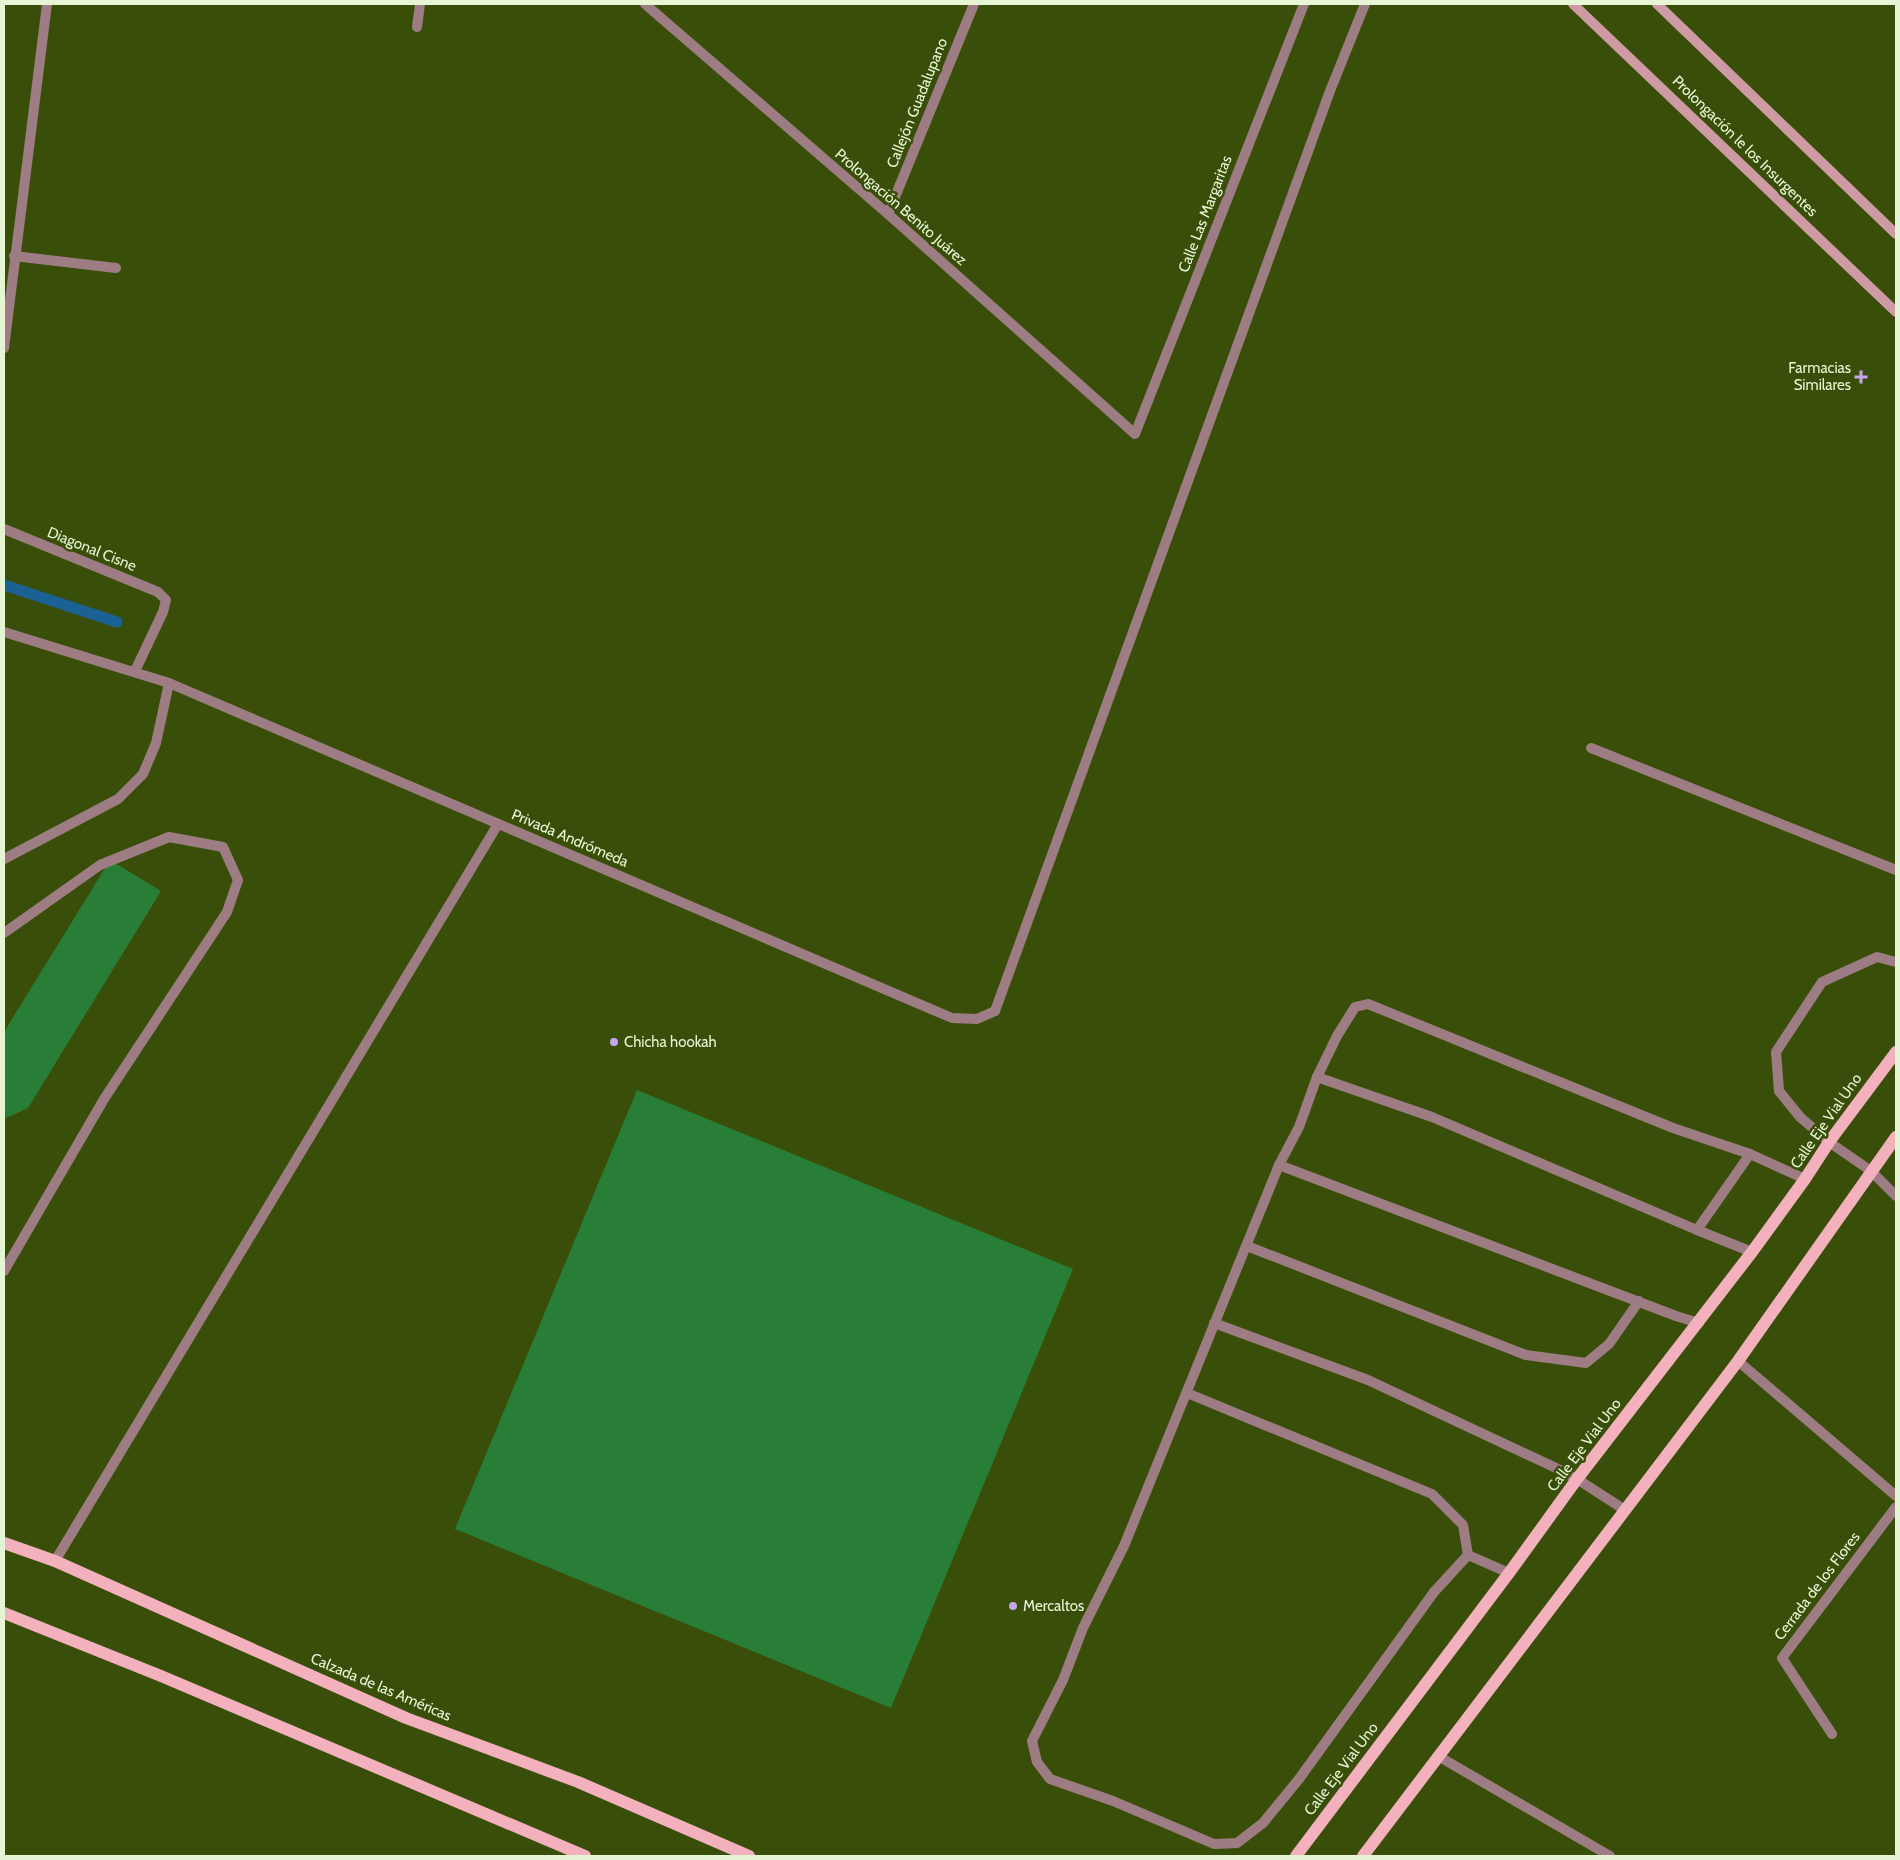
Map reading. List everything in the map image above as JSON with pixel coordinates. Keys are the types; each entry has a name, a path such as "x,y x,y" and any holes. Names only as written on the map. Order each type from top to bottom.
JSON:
{"main road":[{"name":"Calle Eje Vial Uno","path":"1296,1856 1509,1573 1577,1479 1752,1252 1805,1179 1829,1142 1896,1052"},
{"path":"1363,1856 1738,1361 1896,1137"},
{"name":"Calzada de las Américas","path":"4,1543 55,1561 406,1718 578,1782 749,1856"},
{"path":"4,1613 170,1680 585,1856"}],"street":[{"path":"4,348 47,4"},
{"path":"417,27 420,4"},
{"name":"Prolongación Benito Juárez","path":"645,4 888,214 1135,434"},
{"name":"Callejón Guadalupano","path":"888,214 974,4"},
{"name":"Calle Las Margaritas","path":"1135,434 1304,4"},
{"name":"Privada Andrómeda","path":"135,672 169,683 952,1018 977,1019 994,1011 1330,92 1366,4"},
{"name":"Prolongación le los Insurgentes","path":"1573,4 1896,312"},
{"path":"1656,4 1896,234"},
{"path":"14,256 116,268"},
{"name":"Diagonal Cisne","path":"4,528 158,592 166,600 163,612 135,672"},
{"path":"4,632 135,672"},
{"path":"4,860 118,798 143,774 156,743 169,683"},
{"path":"1591,748 1896,870"},
{"path":"55,1561 498,824"},
{"path":"4,933 100,865 169,836 223,847 238,880 227,912 104,1098 4,1271"},
{"path":"1896,962 1876,957 1822,982 1776,1052 1779,1091 1800,1118 1829,1142 1871,1171 1896,1196"},
{"path":"1468,1556 1434,1592 1293,1786 1263,1823 1237,1843 1214,1844 1113,1801 1050,1779 1037,1762 1032,1741 1063,1680 1083,1628 1124,1546 1279,1165 1299,1127 1317,1077 1336,1036 1356,1006 1368,1004 1673,1128 1750,1154 1805,1179"},
{"path":"1317,1077 1432,1117 1752,1252"},
{"path":"1697,1230 1750,1154"},
{"path":"1279,1165 1699,1323"},
{"path":"1247,1246 1526,1355 1586,1364 1609,1344 1639,1301"},
{"path":"1214,1324 1368,1380 1577,1479 1625,1510"},
{"path":"1738,1361 1896,1496"},
{"path":"1187,1394 1432,1494 1463,1526 1468,1556"},
{"name":"Cerrada de los Flores","path":"1832,1734 1782,1658 1896,1507"},
{"path":"1468,1556 1509,1573"},
{"path":"1438,1756 1610,1856"}],"building":[{"path":"110,860 161,891 28,1108 4,1119 4,1032"},
{"path":"637,1090 1073,1269 891,1708 455,1529"}],"waterway":[{"path":"4,585 117,622"}],"place":[{"name":"Farmacias Similares","path":"1861,377"},
{"name":"Chicha hookah","path":"614,1042"},
{"name":"Mercaltos","path":"1013,1606"}]}
